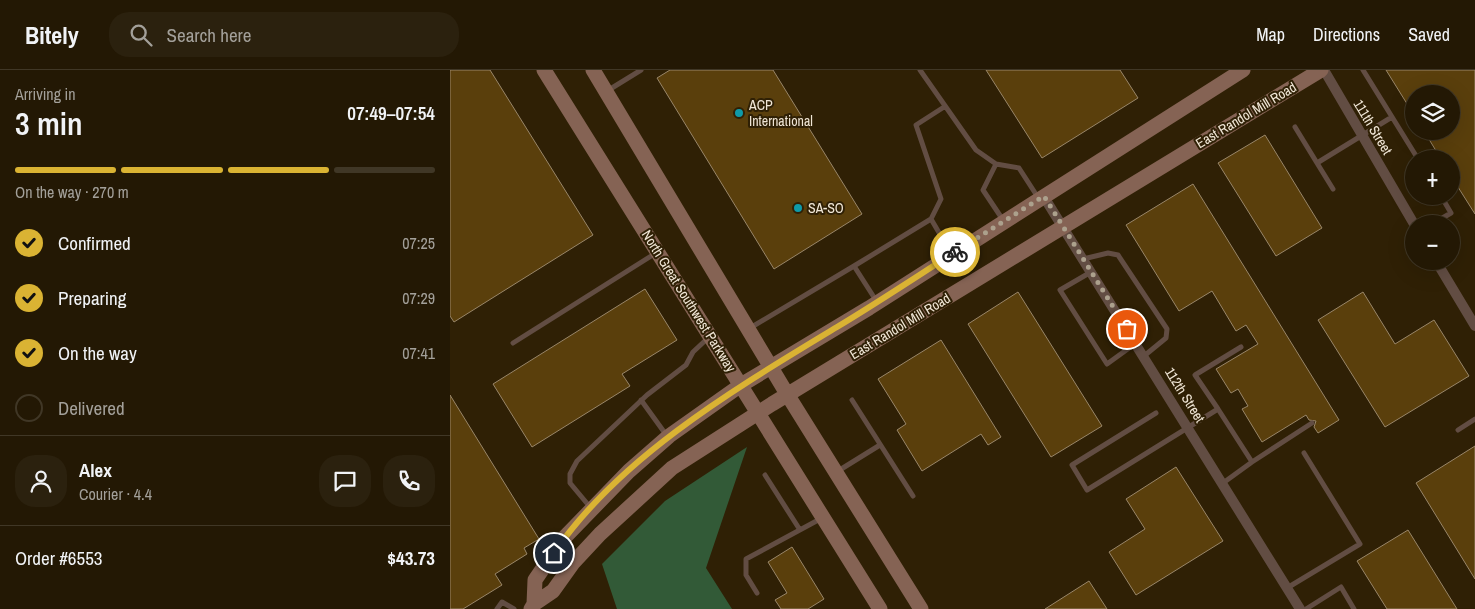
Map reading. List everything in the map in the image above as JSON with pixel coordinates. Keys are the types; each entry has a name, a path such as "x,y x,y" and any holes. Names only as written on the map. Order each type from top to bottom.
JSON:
{"main road":[{"name":"North Great Southwest Parkway","path":"544,70 880,609"},
{"path":"593,70 788,394 921,609"},
{"name":"East Randol Mill Road","path":"532,606 535,580 563,539 629,471 668,438 741,385 877,302 1243,70"},
{"name":"East Randol Mill Road","path":"532,606 553,591 574,563 600,534 672,468 757,413 1062,226 1322,70"}],"street":[{"name":"111th Street","path":"1322,70 1409,215"},
{"name":"112th Street","path":"1042,198 1062,226 1189,427 1300,609"},
{"path":"1441,270 1475,326"}],"lane":[{"path":"606,91 641,70"},
{"path":"920,70 944,107 976,150 996,164 1019,168 1042,198"},
{"path":"1363,70 1412,150"},
{"path":"750,328 931,219 941,199 916,125 944,107"},
{"path":"1316,163 1392,117"},
{"path":"1295,127 1333,189"},
{"path":"996,164 983,190 1004,222"},
{"path":"1446,205 1451,213 1448,215"},
{"path":"931,219 952,254"},
{"path":"513,343 659,252"},
{"path":"1083,259 1108,253 1118,255 1167,329 1166,338 1144,356"},
{"path":"854,266 877,302"},
{"path":"1091,272 1060,290 1107,364 1136,344"},
{"path":"591,508 570,483 570,474 577,461 641,400 686,365 693,352 711,336"},
{"path":"1241,347 1195,376 1252,462"},
{"path":"641,400 668,438"},
{"path":"852,400 913,496"},
{"path":"1156,413 1072,465 1087,490 1218,409"},
{"path":"1458,430 1475,420"},
{"path":"1223,482 1312,423"},
{"path":"836,472 880,445"},
{"path":"1287,588 1360,544 1304,453"},
{"path":"764,475 800,530"},
{"path":"757,593 746,575 746,559 823,518"},
{"path":"1306,609 1340,588 1354,609"},
{"path":"497,609 502,602 514,609"}],"green space":[{"path":"747,447 706,568 732,609 617,609 602,564 665,501"}],"building":[{"path":"450,70 490,70 593,235 454,322 450,316"},
{"name":"ACP International","path":"670,70 773,70 862,214 774,269 657,78"},
{"path":"986,70 1120,70 1138,98 1042,158"},
{"path":"1386,70 1475,70 1475,214 1460,190 1460,150 1436,150 1429,140 1460,140 1460,85 1405,85 1405,101"},
{"path":"1265,135 1322,228 1276,256 1218,163"},
{"path":"1193,184 1339,420 1318,433 1314,427 1316,421 1309,420 1306,415 1262,442 1242,409 1248,406 1238,389 1231,393 1216,369 1258,344 1246,325 1236,331 1212,291 1179,311 1126,225"},
{"path":"645,289 677,340 622,374 630,386 532,447 493,384"},
{"path":"1018,292 1102,426 1051,457 968,324"},
{"path":"1363,292 1395,344 1434,320 1469,376 1385,427 1318,320"},
{"path":"941,340 1001,437 988,445 981,434 922,471 897,430 906,424 878,379"},
{"path":"450,395 539,539 524,548 527,554 495,574 502,585 463,609 450,609"},
{"path":"1475,446 1475,579 1416,483"},
{"path":"1176,467 1223,541 1136,595 1109,552 1145,529 1126,499"},
{"path":"1408,530 1457,609 1387,609 1357,561"},
{"path":"792,547 824,599 808,609 781,609 775,600 787,593 768,562"},
{"path":"1089,581 1107,609 1045,609"}],"way so far":[{"path":"955,252 1044,196 1127,329"}],"place":[{"name":"ACP International","path":"739,113"},
{"name":"SA-SO","path":"798,208"}],"route":[{"path":"554,553 563,539 593,506 669,436 741,385 869,308 955,252"}]}
